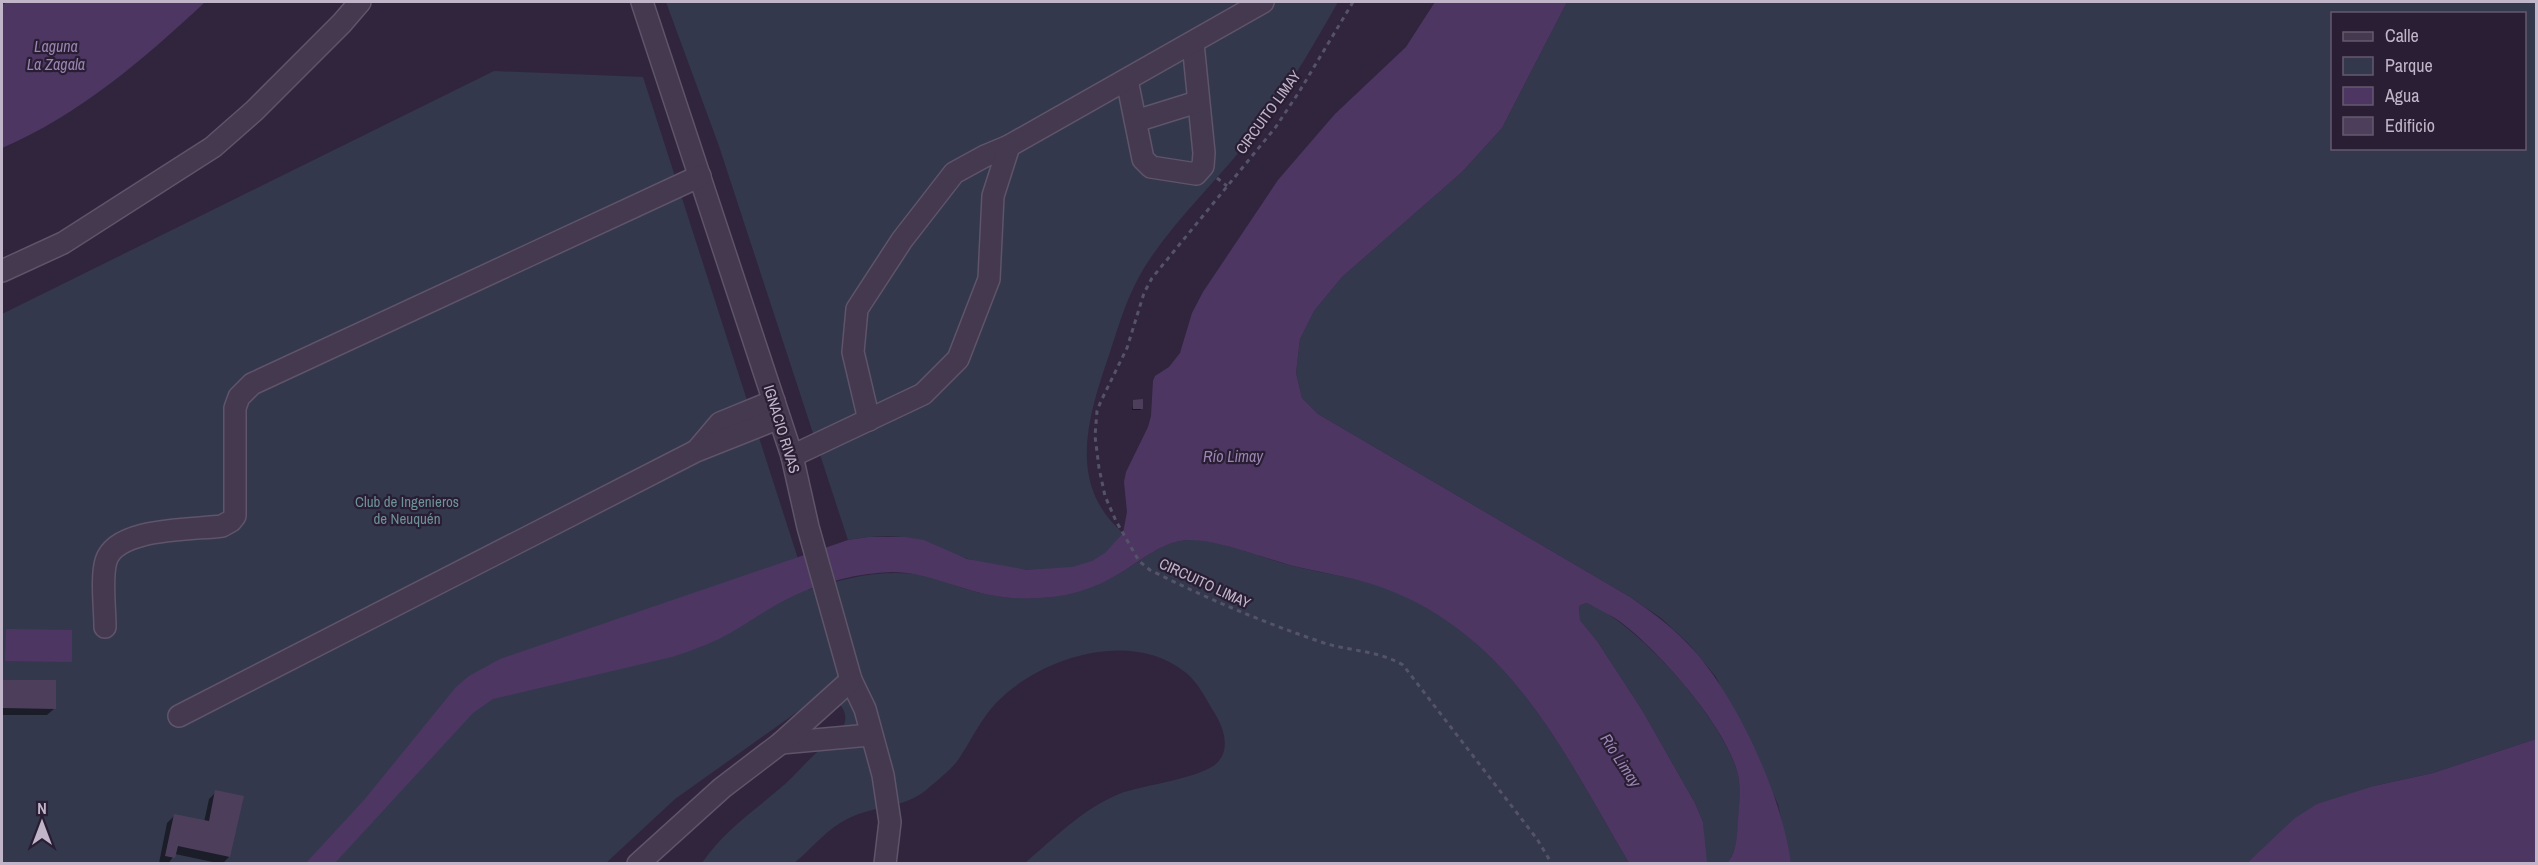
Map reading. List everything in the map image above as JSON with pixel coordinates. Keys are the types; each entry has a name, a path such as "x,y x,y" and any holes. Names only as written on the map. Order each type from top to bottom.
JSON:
{"street":[{"path":"2,257 69,225 168,164 213,133 246,104 346,2"},
{"path":"2,271 63,243 213,147 254,111 360,2"},
{"name":"IGNACIO RIVAS","path":"642,2 792,456 808,527 851,680 865,709 870,735 883,775 890,822 885,864"},
{"path":"869,420 853,352 856,309 902,240 954,173 1009,146 1263,2"},
{"path":"1127,80 1143,159 1151,167 1196,174 1203,166 1193,43"},
{"path":"1136,121 1197,102"},
{"path":"792,456 923,394 958,359 989,279 993,196 1009,146"},
{"path":"105,627 106,561 116,547 141,535 222,526 235,516 235,408 238,397 252,384 700,176"},
{"path":"179,716 696,452 720,423 776,410"},
{"path":"638,864 722,788 781,743 851,680"},
{"path":"781,743 870,735"}],"path":[{"name":"CIRCUITO LIMAY","path":"1353,2 1275,128 1148,285 1132,336 1101,401 1096,423 1101,482 1110,509 1123,533 1139,561 1149,570 1244,615 1327,644 1389,658 1403,665 1537,839 1552,864"}],"green space":[{"path":"666,2 1338,2 1277,103 1239,152 1156,250 1138,278 1129,299 1095,399 1087,447 1088,470 1094,492 1105,513 1123,533 1105,554 1073,567 1054,570 1015,569 978,562 926,541 911,538 884,536 848,540 719,146"},
{"path":"1567,2 2536,2 2536,739 2433,773 2374,786 2270,842 2247,863 1791,863 1778,804 1716,677 1688,643 1661,618 1630,597 1318,414 1302,398 1296,373 1300,339 1314,311 1342,277 1462,172 1502,128"},
{"name":"Club de Ingenieros de Neuquén","path":"494,71 643,77 808,590 867,575 897,573 928,576 992,595 1020,598 1048,597 1081,590 1122,572 1161,547 1188,540 1212,542 1293,566 1376,585 1432,611 1469,638 1502,669 1558,742 1629,863 1025,863 1069,825 1106,800 1119,794 1172,781 1211,768 1222,756 1225,744 1220,724 1190,676 1163,659 1138,652 1112,651 1086,654 1060,662 1014,687 996,703 980,723 955,764 925,791 907,801 859,814 841,822 794,863 702,863 747,815 840,734 845,723 844,711 838,703 821,695 675,799 606,863 2,864 2,314"},
{"path":"1586,603 1606,613 1653,651 1698,702 1730,753 1738,775 1740,800 1736,846 1727,863 1705,862 1703,822 1695,803 1642,710 1597,641 1580,620 1579,606"}],"water":[{"name":"Laguna La Zagala","path":"8,2 205,2 110,84 58,119 2,148 2,5"},
{"name":"Río Limay","path":"1435,2 1567,2 1502,128 1462,172 1342,277 1314,311 1300,339 1296,373 1302,398 1318,414 1630,597 1660,618 1680,636 1705,664 1722,688 1754,746 1778,807 1791,863 1727,863 1736,843 1739,803 1738,775 1732,756 1707,714 1673,672 1622,623 1591,605 1586,603 1579,606 1580,620 1597,641 1642,710 1695,803 1703,822 1707,863 1629,863 1582,781 1531,704 1501,668 1468,637 1430,610 1386,589 1365,582 1298,567 1243,550 1188,540 1161,547 1115,576 1092,587 1076,593 1050,597 994,596 916,574 892,572 841,579 793,596 719,639 684,653 493,699 473,713 335,863 305,864 364,800 456,687 469,676 500,659 848,540 869,537 905,537 924,540 967,559 1027,570 1072,567 1092,561 1105,553 1123,533 1127,512 1124,482 1126,472 1148,427 1153,381 1155,376 1169,367 1180,353 1192,313 1203,292 1278,180 1335,114 1406,47"},
{"path":"6,629 72,630 72,662 5,661"},
{"path":"2536,739 2536,863 2247,863 2295,818 2317,804 2374,786 2433,773"}],"building":[{"path":"1143,399 1143,409 1133,409 1133,400"},
{"path":"2,680 56,680 56,709 2,708"},
{"path":"215,790 244,796 230,857 178,846 175,858 165,856 174,814 209,821"}]}
